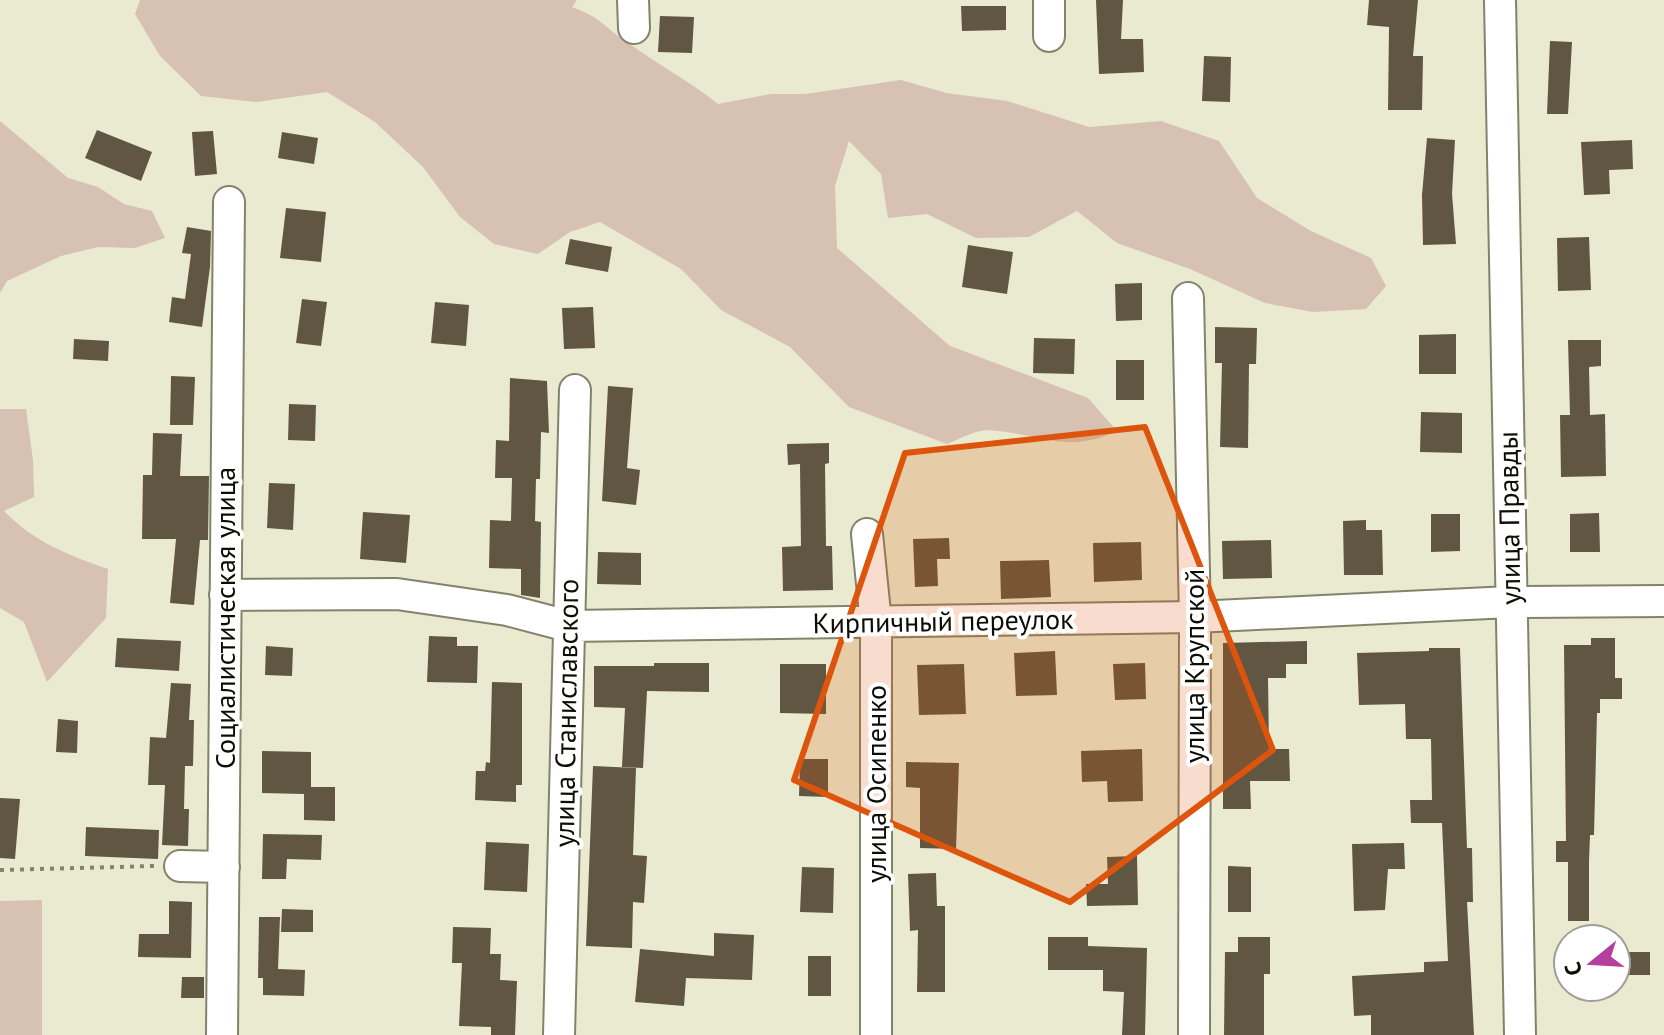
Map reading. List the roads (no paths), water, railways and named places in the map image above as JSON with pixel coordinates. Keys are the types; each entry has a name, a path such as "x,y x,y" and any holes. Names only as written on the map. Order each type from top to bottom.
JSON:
{"street":[{"path":"1049,0 1049,36"},
{"name":"улица Правды","path":"1500,0 1520,1035"},
{"name":"Социалистическая улица","path":"222,1035 229,202"},
{"name":"улица Крупской","path":"1188,298 1195,617 1194,1035"},
{"name":"улица Станиславского","path":"559,1035 575,390"},
{"name":"улица Осипенко","path":"867,534 876,623 876,1035"},
{"name":"Кирпичный переулок","path":"225,595 397,594 507,610 568,626 1195,617 1510,602 1664,601"},
{"path":"180,866 224,867"}]}
